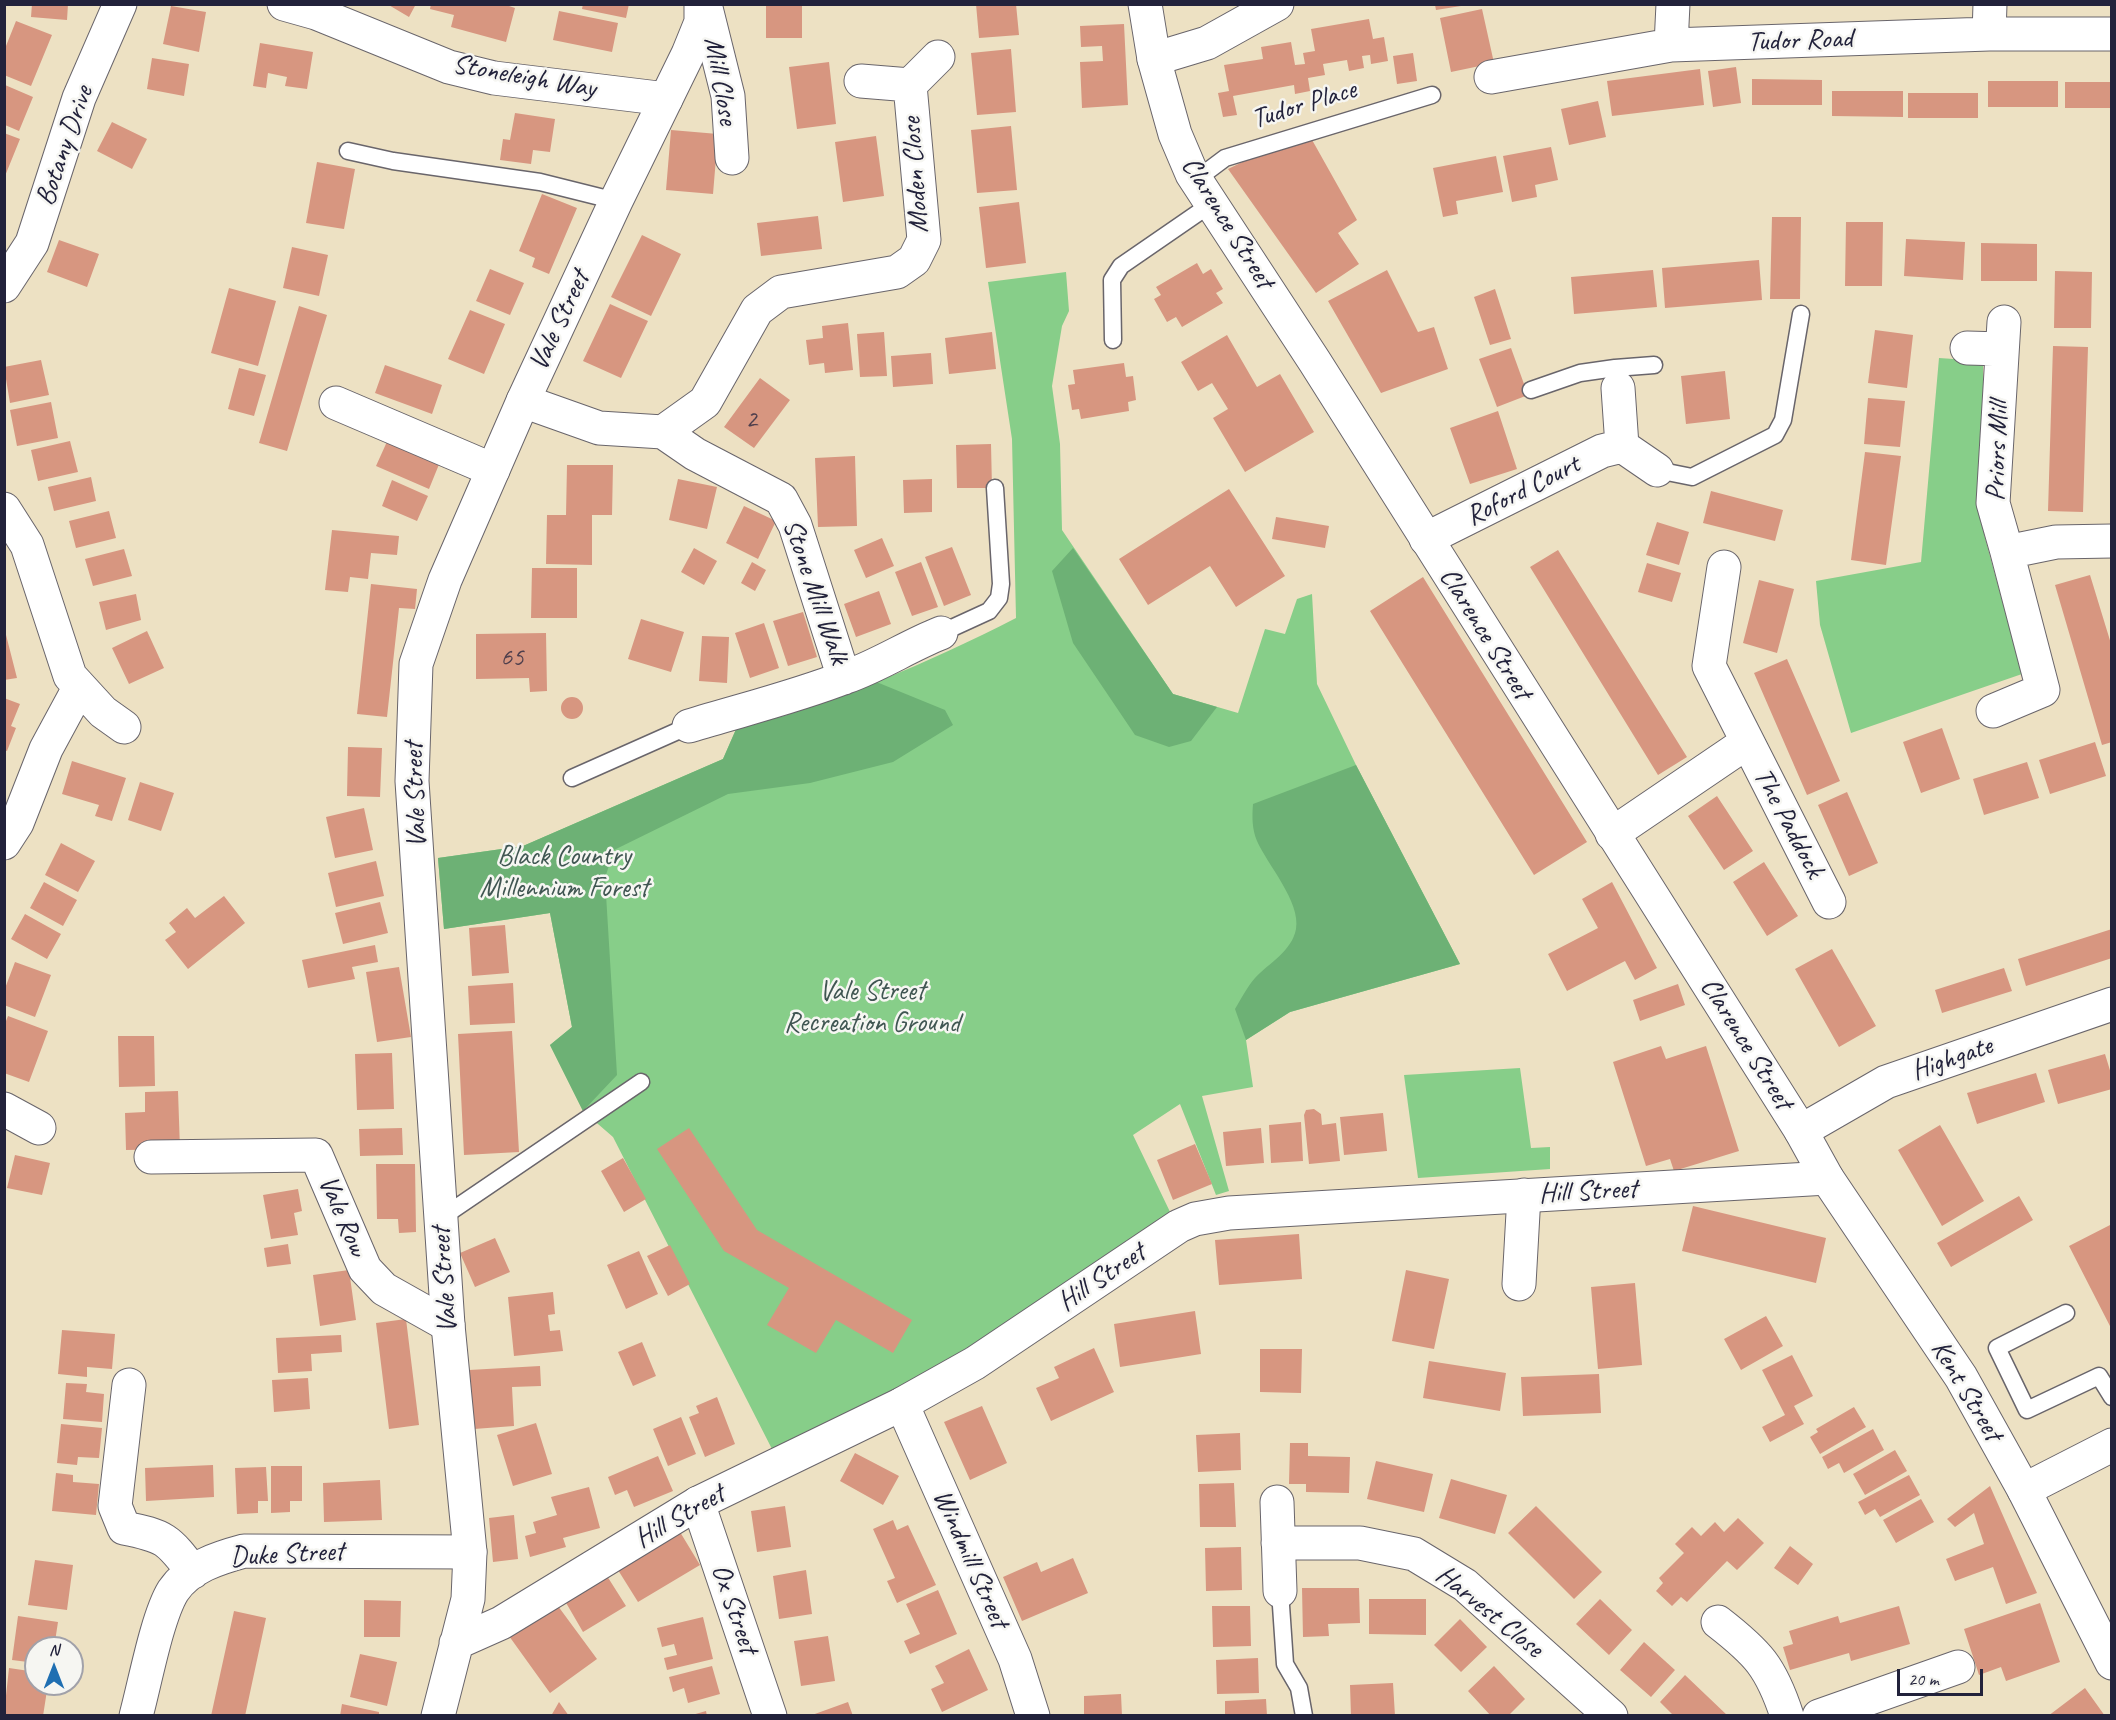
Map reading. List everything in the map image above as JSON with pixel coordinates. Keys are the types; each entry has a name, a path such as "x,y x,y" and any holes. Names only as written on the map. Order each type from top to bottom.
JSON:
{"street":[{"name":"Botany Drive","path":"4,285 32,243 79,98 120,4"},
{"name":"Stoneleigh Way","path":"284,4 316,13 449,67 494,78 666,99"},
{"name":"Vale Street","path":"438,1716 468,1599 470,1552 448,1325 412,781 416,664 445,580 523,401 701,22 703,4"},
{"name":"Mill Close","path":"703,4 728,96 732,158"},
{"name":"Clarence Street","path":"1145,4 1154,59 1175,134 1204,192 1315,362 1801,1131"},
{"path":"1154,59 1207,43 1277,4"},
{"path":"1671,45 1673,4"},
{"name":"Tudor Road","path":"1491,77 1671,45 1990,19 2112,34"},
{"name":"Moden Close","path":"861,81 910,85 938,57"},
{"name":"Moden Close","path":"663,432 705,402 757,310 781,292 897,272 914,260 924,240 910,85"},
{"name":"Priors Mill","path":"1967,348 2002,335 1993,503 2043,690 1993,711"},
{"path":"1616,378 1622,446 1658,470"},
{"path":"523,401 599,428 663,432"},
{"path":"336,403 493,470"},
{"name":"Stone Mill Walk","path":"663,432 695,454 781,499 795,525 844,678"},
{"name":"Roford Court","path":"1426,539 1602,451 1622,446"},
{"path":"4,509 27,545 70,676 103,712 124,727"},
{"path":"2007,552 2056,542 2112,540"},
{"name":"The Paddock","path":"1724,567 1709,666 1746,743 1829,902"},
{"name":"Stone Mill Walk","path":"689,726 844,678 886,662 901,649 941,633"},
{"path":"4,843 17,823 46,749 79,688"},
{"name":"The Paddock","path":"1612,834 1746,743"},
{"name":"Highgate","path":"1801,1131 1886,1083 2112,1004"},
{"path":"4,1109 39,1128"},
{"name":"Kent Street","path":"1801,1131 1827,1178 1961,1377 2024,1490 2100,1645 2112,1663"},
{"name":"Vale Row","path":"151,1157 315,1155 365,1269 384,1289 448,1325"},
{"name":"Hill Street","path":"456,1643 501,1623 698,1503 902,1404 975,1363 1179,1226 1195,1219 1229,1213 1827,1178"},
{"path":"1519,1284 1524,1196"},
{"path":"129,1385 115,1506 124,1528 147,1533 172,1543 193,1572"},
{"name":"Windmill Street","path":"902,1404 1015,1659 1033,1716"},
{"path":"2024,1490 2112,1445"},
{"path":"1277,1502 1280,1591"},
{"name":"Ox Street","path":"698,1503 770,1716"},
{"name":"Harvest Close","path":"1278,1543 1360,1543 1414,1554 1465,1585 1611,1716"},
{"name":"Duke Street","path":"136,1716 162,1617 174,1591 193,1572 215,1559 244,1551 470,1552"},
{"path":"1718,1622 1753,1649 1775,1681 1787,1716"},
{"path":"1819,1716 1958,1667"}],"lane":[{"name":"Tudor Place","path":"1113,340 1112,280 1121,266 1204,192 1225,158 1432,95"},
{"path":"348,151 393,161 540,182 616,201"},
{"path":"1658,470 1692,477 1775,435 1784,420 1801,314"},
{"path":"1531,390 1580,373 1616,378 1654,365"},
{"path":"941,633 989,610 999,598 1001,584 995,488"},
{"path":"572,778 689,726"},
{"path":"441,1218 641,1083"},
{"path":"2066,1313 1997,1348 2027,1410 2099,1376 2112,1397"},
{"path":"1280,1591 1285,1664 1299,1688 1304,1716"}],"green space":[{"name":"Vale Street Recreation Ground","path":"1066,272 1069,311 1062,326 1052,386 1060,444 1062,530 1173,694 1238,713 1265,629 1285,634 1297,599 1312,594 1317,684 1356,765 1460,964 1290,1012 1246,1040 1253,1087 1202,1096 1229,1191 1216,1195 1180,1104 1133,1135 1172,1216 925,1383 773,1451 613,1137 583,1111 550,1045 572,1027 550,913 444,929 438,858 523,846 723,759 737,727 809,707 880,681 1016,618 1012,439 988,282"},
{"path":"1939,358 1983,361 1984,534 2022,674 1851,733 1820,625 1816,581 1921,562"},
{"path":"1073,548 1173,694 1217,707 1191,741 1169,747 1135,735 1073,643 1052,571"},
{"name":"Black Country Millennium Forest","path":"874,681 945,710 953,725 893,762 810,783 728,794 614,850 605,878 617,1075 583,1111 550,1045 572,1027 550,913 444,929 438,858 523,846 723,759 737,727 785,716"},
{"path":"1356,765 1460,964 1290,1012 1246,1040 1235,1009 1255,978 1290,944 1296,929 1296,918 1288,895 1255,836 1253,804"},
{"path":"1520,1068 1531,1148 1550,1147 1550,1169 1418,1178 1404,1075"}],"building":[{"path":"32,4 68,4 67,20 31,17"},
{"path":"387,4 416,4 409,17"},
{"path":"431,4 503,4 515,8 506,42 451,27 454,15 430,9"},
{"path":"583,4 629,4 626,18 582,9"},
{"path":"766,4 802,4 802,38 766,38"},
{"path":"976,4 1016,4 1019,35 979,38"},
{"path":"1435,5 1461,5 1461,6 1436,10"},
{"path":"171,6 206,12 199,52 163,44"},
{"path":"1482,9 1494,63 1451,72 1440,18"},
{"path":"559,11 618,23 612,52 553,40"},
{"path":"1369,19 1373,39 1384,37 1388,61 1371,64 1370,55 1362,56 1364,68 1349,71 1347,60 1323,64 1325,75 1308,78 1310,91 1295,94 1294,85 1233,96 1237,115 1223,117 1218,93 1229,91 1224,65 1263,59 1261,47 1291,42 1295,65 1305,64 1303,53 1315,51 1311,29"},
{"path":"16,21 52,35 31,86 4,75 4,51"},
{"path":"1124,24 1128,105 1082,108 1080,62 1103,61 1102,46 1081,47 1080,26"},
{"path":"260,43 313,52 307,89 285,86 287,77 268,73 266,88 253,86"},
{"path":"1011,49 1016,112 977,115 971,53"},
{"path":"1413,53 1417,81 1397,84 1393,56"},
{"path":"152,58 189,64 184,96 147,89"},
{"path":"829,62 836,124 797,129 789,67"},
{"path":"1736,67 1741,103 1713,107 1708,71"},
{"path":"1700,69 1704,105 1612,116 1607,81"},
{"path":"1752,79 1822,80 1822,105 1752,105"},
{"path":"1988,81 2058,81 2058,107 1988,107"},
{"path":"2065,82 2112,82 2112,108 2065,108"},
{"path":"5,85 33,97 19,131 5,125"},
{"path":"1832,91 1903,91 1903,117 1832,116"},
{"path":"1908,93 1978,93 1978,118 1908,118"},
{"path":"1598,101 1606,137 1569,145 1561,109"},
{"path":"515,113 555,119 550,152 533,150 531,164 500,160 503,139 510,140"},
{"path":"112,122 147,139 132,169 97,151"},
{"path":"1011,126 1017,190 977,193 971,130"},
{"path":"671,130 718,134 713,194 666,190"},
{"path":"4,133 20,139 5,176 4,176"},
{"path":"876,136 884,196 843,202 835,142"},
{"path":"1311,138 1357,220 1338,233 1359,264 1316,293 1228,169 1257,155"},
{"path":"1551,147 1558,180 1535,185 1537,197 1512,202 1503,156"},
{"path":"1496,156 1503,192 1456,201 1458,214 1443,217 1433,168"},
{"path":"317,162 355,169 344,229 306,223"},
{"path":"542,194 577,208 549,274 532,267 535,258 519,251"},
{"path":"1019,202 1026,263 986,268 979,207"},
{"path":"818,216 822,249 761,256 757,223"},
{"path":"1772,217 1801,217 1800,299 1770,299"},
{"path":"1846,222 1883,222 1882,286 1845,286"},
{"path":"642,235 681,254 651,316 611,297"},
{"path":"1906,239 1965,242 1963,280 1904,276"},
{"path":"59,240 99,254 87,287 47,272"},
{"path":"1981,243 2037,244 2037,281 1981,281"},
{"path":"292,247 328,255 319,296 283,288"},
{"path":"1759,260 1762,300 1665,308 1662,268"},
{"path":"1197,263 1203,274 1211,269 1223,289 1216,293 1223,303 1182,327 1176,317 1167,322 1154,299 1161,295 1156,287"},
{"path":"490,269 524,283 510,315 476,301"},
{"path":"1387,270 1418,332 1434,327 1448,369 1381,393 1328,301"},
{"path":"1653,270 1657,307 1574,314 1571,277"},
{"path":"2055,271 2092,272 2091,328 2054,328"},
{"path":"229,288 276,301 258,366 211,353"},
{"path":"1495,289 1511,339 1490,345 1474,297"},
{"path":"610,304 648,321 621,378 583,361"},
{"path":"299,306 327,315 287,451 259,443"},
{"path":"470,310 505,324 484,374 448,359"},
{"path":"848,323 853,370 825,373 824,363 809,365 806,340 823,338 822,326"},
{"path":"1875,330 1913,335 1907,388 1868,383"},
{"path":"884,332 887,376 860,377 857,334"},
{"path":"992,332 996,369 949,374 945,338"},
{"path":"1227,335 1257,387 1280,374 1314,432 1245,472 1213,418 1228,409 1212,383 1198,391 1181,362"},
{"path":"2053,346 2088,347 2083,512 2048,511"},
{"path":"1511,348 1528,395 1497,407 1479,359"},
{"path":"931,353 933,384 893,387 891,356"},
{"path":"41,360 49,395 10,403 4,367"},
{"path":"1124,363 1126,377 1133,376 1136,400 1128,402 1129,411 1081,419 1079,409 1072,410 1068,385 1075,384 1073,370"},
{"path":"385,365 442,385 432,414 375,393"},
{"path":"239,368 266,375 254,416 228,409"},
{"path":"1725,371 1730,419 1686,424 1681,376"},
{"path":"760,378 790,400 754,448 724,427"},
{"path":"1868,398 1905,401 1900,447 1864,444"},
{"path":"51,402 58,438 17,446 10,410"},
{"path":"1498,411 1517,469 1470,484 1450,428"},
{"path":"390,435 442,457 429,489 376,466"},
{"path":"70,441 78,472 38,481 31,450"},
{"path":"991,444 992,488 957,488 956,445"},
{"path":"1865,452 1901,456 1886,565 1851,560"},
{"path":"855,456 857,526 818,527 815,458"},
{"path":"567,465 613,465 612,515 592,515 592,565 546,564 547,515 566,515"},
{"path":"91,477 96,501 54,511 48,487"},
{"path":"678,479 717,487 707,529 669,520"},
{"path":"932,479 932,512 904,513 903,480"},
{"path":"392,480 428,496 417,521 382,506"},
{"path":"1229,489 1285,576 1236,607 1210,566 1148,605 1119,559"},
{"path":"1711,491 1783,510 1775,541 1703,523"},
{"path":"744,506 776,521 758,559 726,543"},
{"path":"109,511 116,538 76,548 69,521"},
{"path":"1276,517 1329,526 1325,548 1272,539"},
{"path":"1657,522 1689,532 1679,565 1646,555"},
{"path":"332,530 399,536 397,555 371,553 368,579 350,577 348,592 325,590"},
{"path":"882,538 894,566 866,578 854,550"},
{"path":"952,547 971,595 944,606 925,557"},
{"path":"694,548 717,561 704,585 681,572"},
{"path":"124,549 132,576 93,586 85,559"},
{"path":"1558,550 1687,757 1658,775 1530,567"},
{"path":"752,562 766,570 755,591 741,583"},
{"path":"921,562 938,607 912,616 895,572"},
{"path":"1647,563 1681,573 1672,602 1638,592"},
{"path":"532,568 577,568 577,618 531,618"},
{"path":"2090,575 2112,647 2112,742 2102,745 2055,585"},
{"path":"1423,577 1587,842 1534,875 1370,611"},
{"path":"1759,580 1794,589 1777,653 1743,643"},
{"path":"371,584 417,589 415,609 399,608 387,717 357,714"},
{"path":"879,591 891,624 856,637 844,604"},
{"path":"136,594 141,620 106,630 99,602"},
{"path":"803,612 817,657 788,666 773,621"},
{"path":"641,619 684,632 671,672 628,659"},
{"path":"764,623 779,668 750,678 735,633"},
{"path":"4,627 17,678 4,680"},
{"path":"147,631 164,668 129,684 112,648"},
{"path":"546,633 547,691 530,692 529,678 476,679 476,634"},
{"path":"702,636 729,637 727,683 699,681"},
{"path":"1787,659 1840,781 1807,795 1754,673"},
{"path":"572,697 580,700 583,708 580,716 572,719 564,716 561,708 564,700"},
{"path":"4,698 20,704 11,726 16,728 7,751 4,750"},
{"path":"1942,728 1960,779 1921,793 1903,742"},
{"path":"2095,742 2106,776 2050,794 2039,760"},
{"path":"348,747 382,748 380,797 347,796"},
{"path":"72,761 126,778 112,821 95,816 99,805 62,794"},
{"path":"2027,762 2039,798 1984,815 1973,779"},
{"path":"140,782 174,793 161,831 128,820"},
{"path":"1847,792 1878,863 1849,876 1818,805"},
{"path":"1717,796 1753,851 1724,870 1688,816"},
{"path":"364,808 373,850 335,858 326,817"},
{"path":"61,843 95,861 78,892 45,875"},
{"path":"376,861 384,896 336,907 328,873"},
{"path":"1764,862 1798,916 1767,936 1733,882"},
{"path":"44,882 77,900 63,926 30,908"},
{"path":"1612,882 1657,968 1635,980 1625,961 1567,991 1548,954 1598,928 1582,899"},
{"path":"224,896 245,923 188,969 165,940 176,932 169,923 187,908 195,918"},
{"path":"380,902 388,933 343,944 335,913"},
{"path":"25,914 61,934 47,959 11,939"},
{"path":"505,925 509,973 472,976 469,928"},
{"path":"2112,929 2112,958 2026,986 2018,959"},
{"path":"375,945 378,962 352,967 355,979 308,988 302,960"},
{"path":"1832,949 1876,1026 1839,1047 1795,969"},
{"path":"15,962 51,975 35,1017 4,1005 4,991"},
{"path":"399,967 411,1037 377,1042 366,972"},
{"path":"2004,968 2012,991 1942,1013 1935,990"},
{"path":"513,983 515,1023 470,1025 468,986"},
{"path":"1678,984 1685,1005 1640,1021 1633,1000"},
{"path":"8,1016 48,1031 29,1082 4,1073 4,1026"},
{"path":"512,1031 519,1152 464,1155 458,1034"},
{"path":"118,1036 154,1036 155,1086 119,1087"},
{"path":"1661,1046 1666,1059 1706,1046 1739,1151 1674,1171 1670,1159 1646,1166 1613,1062"},
{"path":"392,1053 394,1109 357,1110 355,1054"},
{"path":"2105,1054 2112,1077 2112,1089 2058,1104 2048,1070"},
{"path":"2036,1073 2045,1102 1977,1124 1967,1093"},
{"path":"178,1091 180,1149 126,1150 125,1113 145,1112 145,1092"},
{"path":"1314,1109 1321,1114 1322,1125 1336,1123 1340,1161 1309,1164 1304,1115 1306,1110"},
{"path":"1383,1113 1387,1151 1344,1155 1340,1117"},
{"path":"1301,1122 1303,1161 1271,1163 1269,1125"},
{"path":"1940,1125 1984,1201 1942,1226 1898,1150"},
{"path":"402,1128 403,1155 360,1156 359,1129"},
{"path":"689,1128 757,1230 912,1320 893,1353 836,1320 816,1353 767,1325 789,1288 724,1251 657,1149"},
{"path":"1261,1128 1264,1163 1226,1166 1223,1132"},
{"path":"1195,1144 1212,1184 1173,1200 1157,1160"},
{"path":"15,1155 50,1163 42,1195 7,1188"},
{"path":"623,1158 646,1199 624,1212 601,1171"},
{"path":"376,1164 415,1164 416,1232 399,1233 398,1219 377,1219"},
{"path":"298,1189 302,1211 294,1213 298,1235 271,1239 263,1195"},
{"path":"2019,1196 2033,1220 1951,1267 1937,1243"},
{"path":"1693,1206 1826,1238 1816,1283 1682,1251"},
{"path":"2112,1224 2112,1330 2069,1246"},
{"path":"1299,1234 1302,1279 1219,1285 1215,1240"},
{"path":"495,1238 510,1272 475,1287 460,1253"},
{"path":"288,1244 291,1264 267,1267 264,1248"},
{"path":"670,1245 690,1284 668,1296 647,1256"},
{"path":"639,1251 658,1294 626,1309 607,1265"},
{"path":"349,1270 356,1320 320,1326 313,1275"},
{"path":"1406,1270 1449,1279 1434,1349 1392,1341"},
{"path":"1635,1283 1642,1365 1598,1369 1591,1287"},
{"path":"553,1292 555,1314 548,1315 550,1331 560,1330 563,1351 514,1356 508,1297"},
{"path":"1195,1311 1201,1354 1120,1367 1114,1324"},
{"path":"1766,1316 1783,1346 1741,1370 1724,1339"},
{"path":"406,1319 419,1425 389,1429 376,1323"},
{"path":"62,1330 115,1334 112,1369 87,1367 87,1377 58,1374"},
{"path":"341,1335 342,1352 311,1354 312,1371 278,1373 276,1338"},
{"path":"642,1342 656,1376 633,1386 618,1352"},
{"path":"1094,1348 1114,1392 1051,1421 1036,1388 1059,1378 1054,1367"},
{"path":"1260,1349 1302,1349 1301,1393 1260,1392"},
{"path":"1792,1355 1813,1396 1794,1406 1804,1424 1770,1442 1762,1427 1785,1415 1762,1370"},
{"path":"1429,1361 1506,1373 1500,1411 1423,1398"},
{"path":"540,1366 541,1386 512,1387 514,1426 474,1429 469,1370"},
{"path":"1599,1374 1601,1413 1523,1416 1521,1377"},
{"path":"308,1378 310,1409 274,1412 272,1380"},
{"path":"66,1383 87,1384 86,1392 104,1394 102,1422 63,1419"},
{"path":"717,1397 735,1444 705,1457 689,1417 699,1413 696,1406"},
{"path":"982,1406 1007,1463 970,1480 944,1422"},
{"path":"1854,1407 1866,1427 1820,1454 1810,1437 1818,1432 1816,1429"},
{"path":"681,1417 696,1454 668,1466 653,1429"},
{"path":"536,1423 552,1474 513,1486 497,1435"},
{"path":"61,1424 102,1428 99,1458 78,1457 77,1465 57,1463"},
{"path":"1873,1429 1884,1450 1844,1473 1839,1463 1828,1469 1822,1457"},
{"path":"1240,1433 1241,1470 1198,1472 1196,1435"},
{"path":"1290,1443 1308,1443 1308,1456 1350,1457 1349,1493 1306,1492 1306,1484 1289,1484"},
{"path":"1895,1450 1907,1471 1865,1495 1853,1474"},
{"path":"855,1453 899,1476 883,1505 840,1481"},
{"path":"658,1456 673,1491 634,1507 627,1490 615,1495 608,1477"},
{"path":"1376,1461 1433,1474 1424,1512 1367,1499"},
{"path":"213,1465 214,1497 146,1501 145,1468"},
{"path":"271,1466 302,1466 302,1501 290,1501 290,1512 271,1513"},
{"path":"266,1467 268,1501 258,1501 258,1513 237,1514 235,1468"},
{"path":"56,1473 73,1475 73,1482 99,1484 96,1515 52,1511"},
{"path":"1909,1475 1920,1495 1880,1517 1875,1509 1865,1515 1858,1502"},
{"path":"1451,1479 1507,1495 1495,1534 1439,1518"},
{"path":"380,1480 382,1520 324,1522 323,1483"},
{"path":"1234,1483 1236,1527 1200,1527 1199,1484"},
{"path":"1990,1486 2037,1593 2006,1604 1993,1567 1955,1581 1946,1559 1984,1544 1974,1513 1955,1527 1947,1519"},
{"path":"589,1487 600,1528 563,1538 566,1547 530,1557 525,1536 536,1533 533,1522 557,1515 551,1497"},
{"path":"1921,1499 1934,1522 1896,1543 1883,1520"},
{"path":"785,1506 791,1547 757,1552 751,1511"},
{"path":"1536,1506 1602,1572 1574,1599 1508,1533"},
{"path":"514,1515 518,1559 493,1562 489,1518"},
{"path":"1738,1518 1764,1543 1737,1570 1727,1561 1687,1602 1681,1597 1672,1606 1656,1591 1663,1583 1659,1578 1684,1553 1675,1544 1692,1527 1701,1536 1715,1522 1724,1532"},
{"path":"893,1520 897,1530 908,1525 936,1585 897,1603 887,1581 895,1578 873,1529"},
{"path":"680,1532 700,1565 638,1602 618,1570"},
{"path":"1790,1546 1813,1564 1798,1585 1774,1568"},
{"path":"1241,1547 1242,1590 1206,1591 1205,1548"},
{"path":"1073,1558 1088,1593 1022,1621 1003,1577 1037,1562 1041,1572"},
{"path":"35,1560 73,1565 67,1610 28,1605"},
{"path":"806,1570 812,1614 779,1619 773,1576"},
{"path":"607,1576 626,1606 583,1632 565,1601"},
{"path":"1302,1588 1359,1588 1360,1623 1328,1624 1329,1636 1303,1637"},
{"path":"938,1590 957,1634 910,1654 904,1641 920,1634 906,1604"},
{"path":"1369,1599 1426,1599 1426,1635 1369,1634"},
{"path":"1600,1599 1632,1630 1609,1655 1576,1624"},
{"path":"364,1600 401,1601 400,1637 364,1637"},
{"path":"555,1602 597,1659 550,1693 509,1636"},
{"path":"2040,1603 2060,1662 2006,1681 2001,1667 1979,1675 1964,1629"},
{"path":"1212,1606 1250,1606 1251,1646 1213,1647"},
{"path":"1899,1606 1910,1644 1851,1661 1849,1653 1790,1670 1783,1647 1793,1644 1789,1631 1838,1616 1840,1623"},
{"path":"234,1611 266,1618 245,1716 211,1716"},
{"path":"18,1616 58,1622 56,1636 24,1636 24,1662 12,1660"},
{"path":"703,1617 713,1659 667,1670 664,1658 677,1655 674,1644 662,1647 657,1628"},
{"path":"1460,1619 1487,1647 1461,1672 1434,1645"},
{"path":"828,1636 835,1681 801,1686 794,1641"},
{"path":"1644,1642 1675,1670 1651,1697 1620,1670"},
{"path":"969,1649 988,1690 942,1712 931,1689 944,1683 935,1666"},
{"path":"360,1654 397,1662 387,1706 350,1697"},
{"path":"1258,1658 1259,1693 1217,1694 1216,1660"},
{"path":"712,1666 720,1694 688,1703 684,1688 673,1692 669,1677"},
{"path":"1494,1666 1525,1699 1508,1716 1491,1716 1468,1691"},
{"path":"9,1668 24,1670 24,1696 46,1696 43,1716 4,1714"},
{"path":"1685,1675 1728,1716 1674,1716 1660,1702"},
{"path":"1393,1683 1395,1716 1351,1716 1350,1685"},
{"path":"2085,1688 2105,1716 2048,1716"},
{"path":"1121,1694 1122,1716 1084,1716 1084,1696"},
{"path":"1266,1699 1267,1716 1225,1716 1225,1701"},
{"path":"559,1702 569,1716 551,1716"},
{"path":"848,1702 853,1716 812,1716 812,1715"},
{"path":"342,1704 379,1712 379,1716 340,1716"},
{"path":"706,1711 707,1716 692,1716 692,1715"}]}
